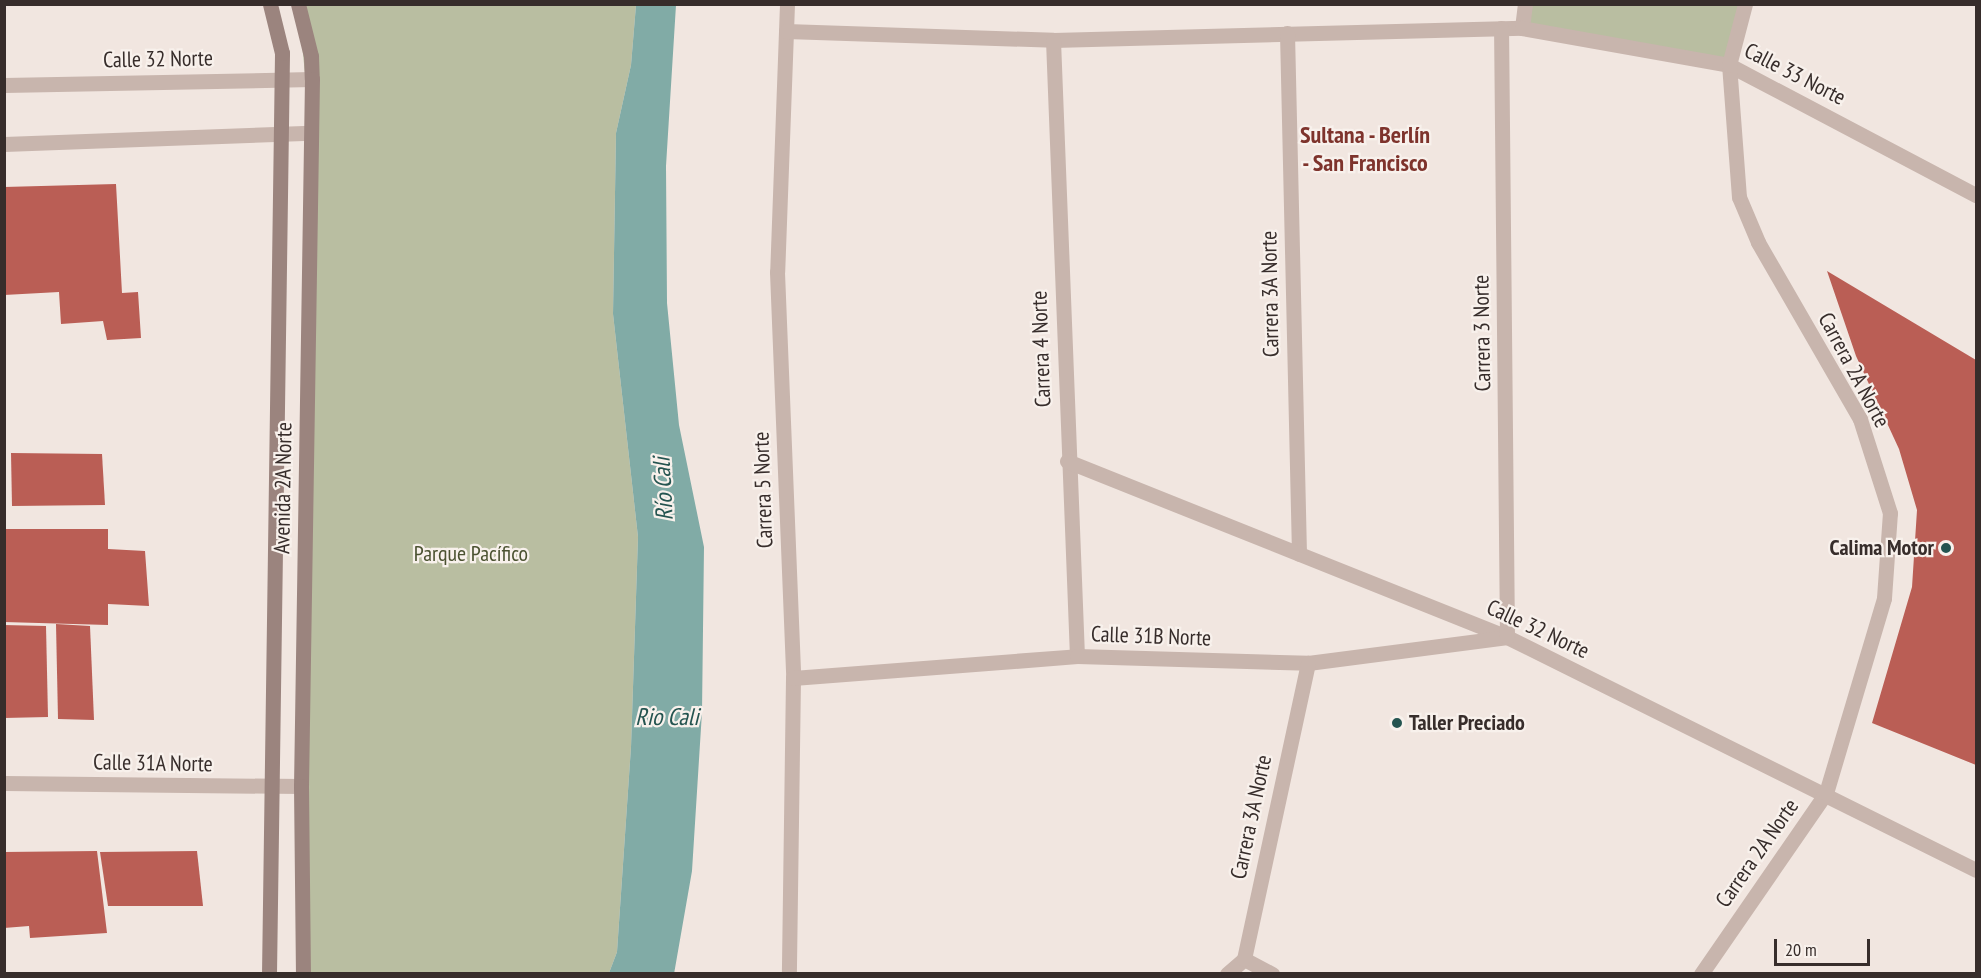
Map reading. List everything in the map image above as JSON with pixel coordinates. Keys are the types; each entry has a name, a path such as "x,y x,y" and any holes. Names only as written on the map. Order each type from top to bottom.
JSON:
{"main road":[{"name":"Avenida 2A Norte","path":"269,974 269,788 279,134 282,80 282,53 270,4"},
{"name":"Avenida 2A Norte","path":"298,4 311,56 312,78 301,786 303,974"}],"street":[{"name":"Carrera 5 Norte","path":"787,4 777,272 793,678 789,974"},
{"path":"1522,28 1525,4"},
{"name":"Carrera 2A Norte","path":"1701,974 1826,793 1884,598 1890,513 1860,419 1758,242 1739,197 1729,65 1745,4"},
{"name":"Carrera 3 Norte","path":"1501,28 1507,637"},
{"name":"Calle 33 Norte","path":"786,31 1053,40 1522,28 1729,65 1977,195"},
{"name":"Carrera 3A Norte","path":"1287,33 1299,554"},
{"name":"Carrera 4 Norte","path":"1053,40 1067,461 1077,656"},
{"name":"Calle 32 Norte","path":"4,85 312,78"},
{"path":"4,144 311,133"},
{"name":"Calle 32 Norte","path":"1067,461 1507,637 1826,793 1977,870"},
{"name":"Calle 31B Norte","path":"793,678 1077,656 1308,663 1507,637"},
{"name":"Carrera 3A Norte","path":"1244,959 1308,663"},
{"name":"Calle 31A Norte","path":"4,783 269,788 301,786"},
{"path":"1227,974 1244,959 1272,974"}],"green space":[{"name":"Parque Pacífico","path":"298,5 636,5 631,65 616,133 613,314 638,537 631,747 617,952 609,973 303,973 311,133"},
{"path":"1525,5 1745,5 1729,65 1522,28"}],"water":[{"name":"Rio Cali","path":"636,5 676,5 666,166 667,303 679,425 704,547 702,712 692,871 674,974 609,973 617,952 631,747 638,537 613,314 616,133 631,65"}],"building":[{"path":"116,184 122,293 138,292 141,338 107,340 103,321 61,324 59,292 4,295 4,187"},
{"name":"Calima Motor","path":"1827,271 1976,360 1976,765 1872,723 1912,587 1917,510 1899,449 1856,356"},
{"path":"11,453 102,454 105,505 12,506"},
{"path":"4,529 108,529 108,549 145,551 149,606 108,604 108,625 4,622"},
{"path":"56,624 90,626 94,720 58,719"},
{"path":"4,625 46,626 48,717 4,718"},
{"path":"97,851 107,933 30,938 29,926 4,928 4,852"},
{"path":"197,851 203,906 108,906 100,852"}],"place":[{"name":"Calima Motor","path":"1946,548"},
{"name":"Taller Preciado","path":"1397,723"}],"district":[{"name":"Sultana - Berlín - San Francisco","path":"1365,149"}],"water label":[{"name":"Río Cali","path":"663,489"}]}
